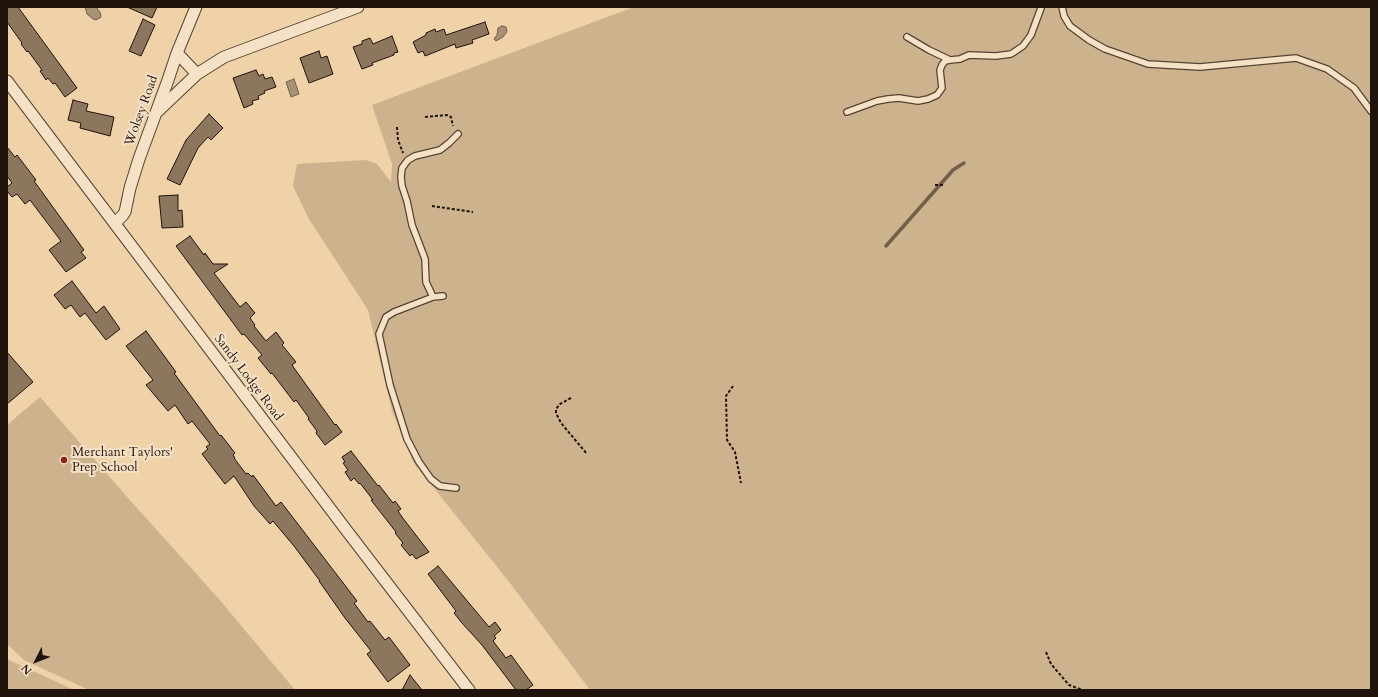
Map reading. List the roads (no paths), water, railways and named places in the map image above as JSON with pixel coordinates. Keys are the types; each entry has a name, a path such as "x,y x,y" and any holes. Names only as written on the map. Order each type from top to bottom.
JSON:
{"street":[{"name":"Wolsey Road","path":"115,223 125,212 130,188 177,53 196,7"},
{"path":"156,113 197,74 224,57 358,7"},
{"path":"177,53 197,74"},
{"name":"Sandy Lodge Road","path":"9,88 115,223 347,532 469,690"}],"lane":[{"path":"1062,7 1064,16 1070,26 1089,40 1105,49 1148,64 1200,67 1296,58 1327,69 1354,88 1371,111"},
{"path":"847,112 888,99 899,98 918,101 937,95 942,88 940,70 945,61 960,59 969,55 996,56 1012,54 1023,46 1031,35 1041,8"},
{"path":"907,37 950,60"},
{"path":"433,297 426,282 425,260 412,225 402,186 402,168 408,160 415,156 440,150 458,134"},
{"path":"443,296 433,297 394,312 386,317 379,334 390,385 407,439 419,462 431,479 440,486 456,488"}],"waterway":[{"path":"886,246 953,170 964,163"}],"place":[{"name":"Merchant Taylors' Prep School","path":"64,460"}]}
